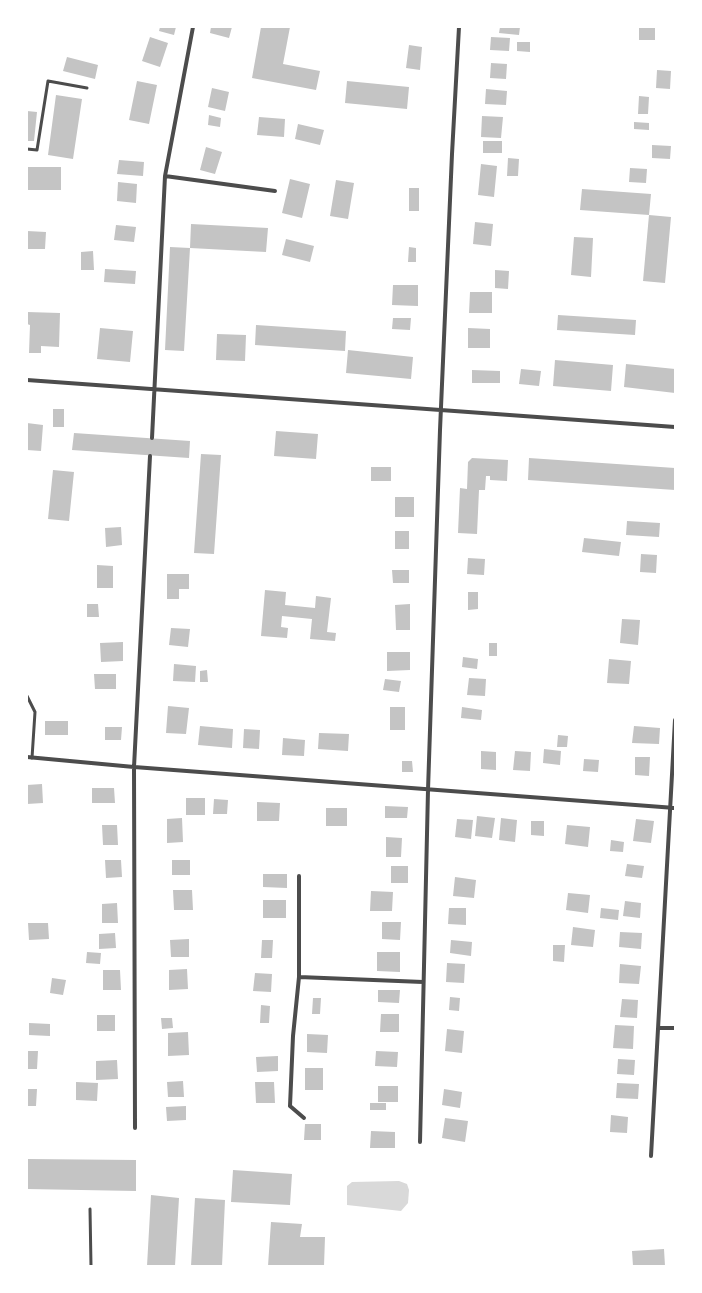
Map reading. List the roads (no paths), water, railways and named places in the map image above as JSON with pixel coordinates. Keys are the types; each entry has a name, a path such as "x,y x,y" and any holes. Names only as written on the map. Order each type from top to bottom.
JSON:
{"street":[{"path":"152,438 164,176 193,27"},
{"path":"420,1142 428,790 441,410 459,27"},
{"path":"164,176 275,191"},
{"path":"27,380 675,427"},
{"path":"135,1128 134,767 150,456"},
{"path":"651,1156 673,808 675,720"},
{"path":"30,758 673,808"},
{"path":"299,876 299,977 293,1036 290,1106 304,1118"},
{"path":"299,977 424,982"},
{"path":"658,1028 675,1028"}],"lane":[{"path":"27,149 37,150 48,81 87,88"},
{"path":"27,696 35,712 30,758"},
{"path":"90,1209 91,1266"}]}
